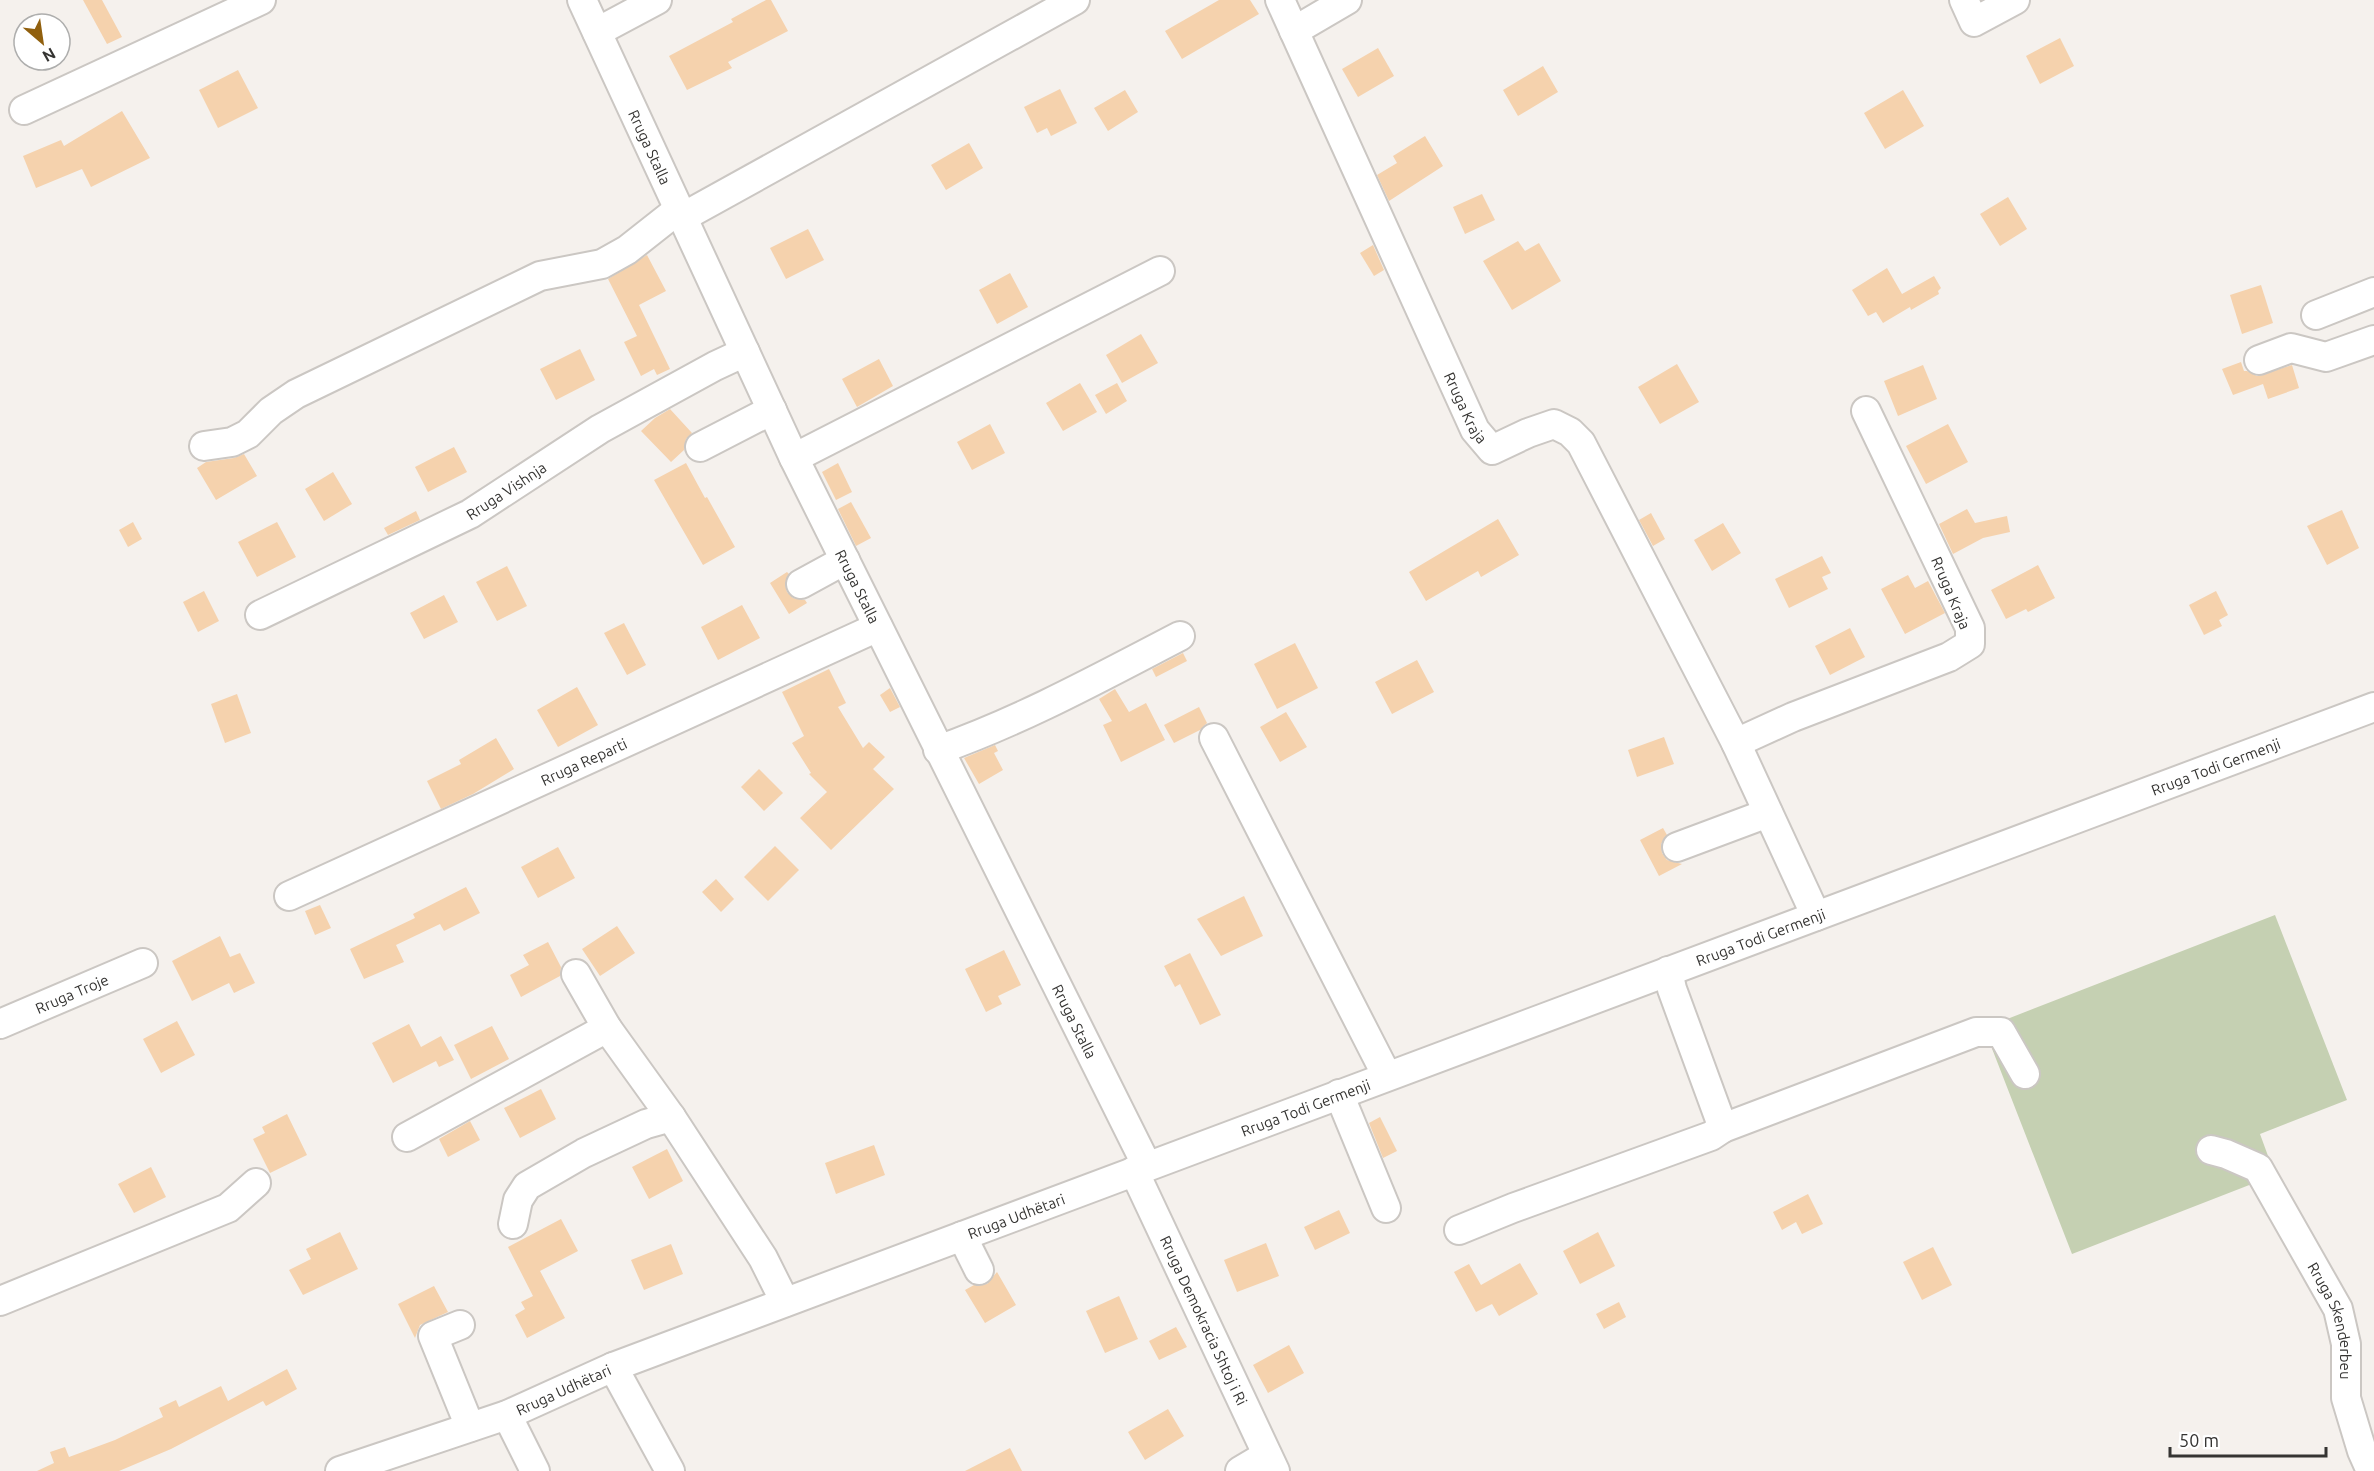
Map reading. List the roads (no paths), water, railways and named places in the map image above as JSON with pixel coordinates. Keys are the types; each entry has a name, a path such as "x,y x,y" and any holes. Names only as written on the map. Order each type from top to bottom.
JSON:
{"street":[{"path":"24,110 261,0"},
{"name":"Rruga Stalla","path":"582,0 794,458 1140,1169"},
{"path":"597,32 657,0"},
{"path":"204,446 232,442 248,434 271,411 296,393 540,276 602,264 681,213 1075,0"},
{"name":"Rruga Kraja","path":"1280,0 1475,430 1492,450 1554,424 1570,432 1581,443 1736,742 1816,916"},
{"path":"1294,31 1347,0"},
{"path":"1969,11 2015,0"},
{"path":"794,458 1160,271"},
{"path":"2316,315 2374,292"},
{"path":"2259,360 2291,348 2326,357 2374,340"},
{"name":"Rruga Vishnja","path":"260,615 470,514 600,429 745,352"},
{"path":"699,447 772,410"},
{"name":"Rruga Kraja","path":"1736,742 1793,717 1949,657 1970,644 1970,628 1866,411"},
{"path":"801,584 845,560"},
{"name":"Rruga Reparti","path":"289,896 878,627"},
{"path":"938,750 978,736 1052,703 1180,636"},
{"name":"Rruga Todi Germenji","path":"1140,1169 2374,707"},
{"path":"1214,738 1387,1077"},
{"path":"1677,847 1768,813"},
{"name":"Rruga Troje","path":"0,1024 143,963"},
{"path":"1668,971 1672,989 1723,1128"},
{"path":"576,974 607,1028 670,1117 763,1258 785,1302"},
{"path":"407,1137 607,1028"},
{"path":"1459,1230 1711,1136 1723,1128 1976,1032 2001,1032 2025,1074"},
{"path":"1339,1094 1386,1208"},
{"path":"513,1224 518,1200 527,1186 584,1153 646,1124 670,1117"},
{"name":"Rruga Skenderbeu","path":"2211,1150 2258,1168 2341,1317 2346,1354 2344,1386 2346,1398 2362,1451 2371,1471"},
{"name":"Rruga Udhëtari","path":"340,1471 373,1466 470,1427 507,1415 613,1367 1140,1169"},
{"name":"Rruga Demokracia Shtoj i Ri","path":"1140,1169 1271,1463"},
{"path":"0,1301 228,1209 256,1183"},
{"path":"962,1236 979,1270"},
{"path":"460,1325 433,1336 470,1427"},
{"path":"613,1367 670,1471"},
{"path":"507,1415 535,1471"},
{"path":"1240,1471 1271,1463"}]}
